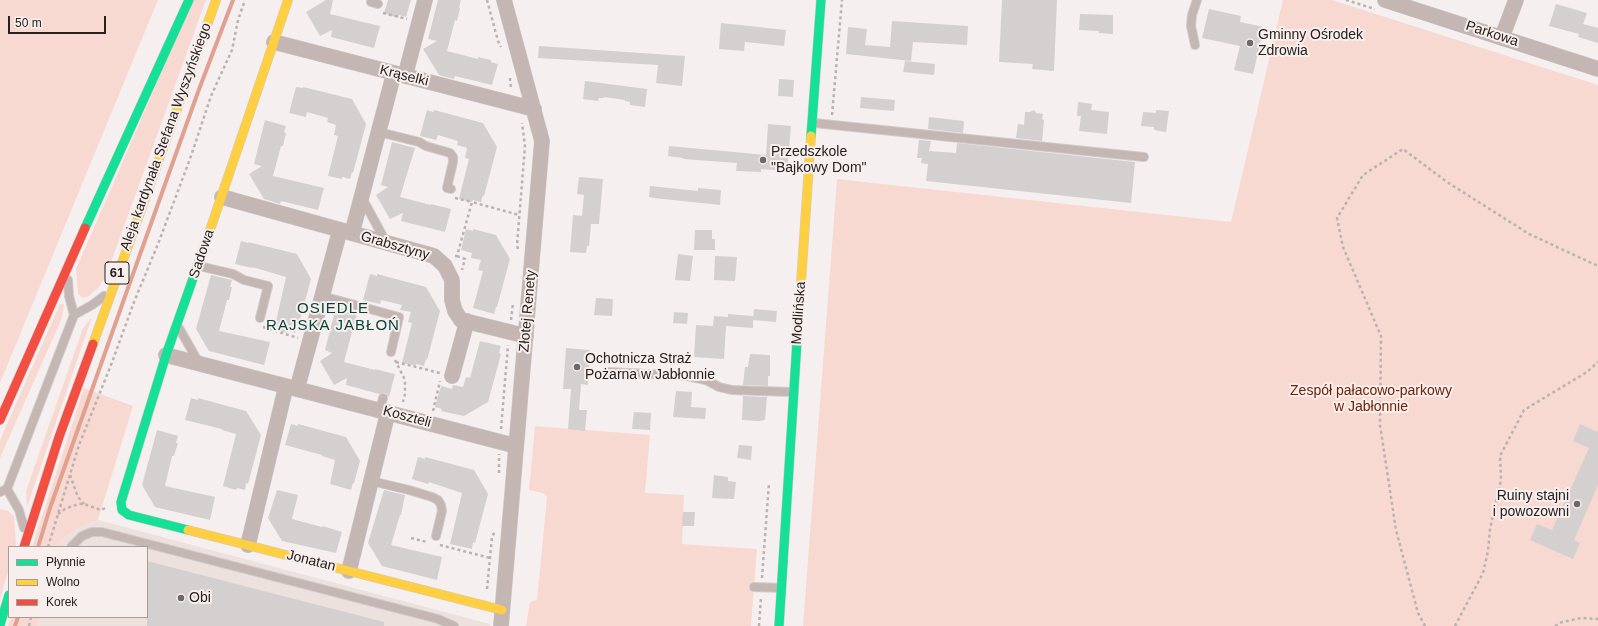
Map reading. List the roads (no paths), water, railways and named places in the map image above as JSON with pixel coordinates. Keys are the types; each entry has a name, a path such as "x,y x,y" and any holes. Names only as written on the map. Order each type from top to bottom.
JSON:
{"main road":[{"name":"Aleja kardynała Stefana Wyszyńskiego","path":"0,420 67,268 189,0"},
{"name":"Aleja kardynała Stefana Wyszyńskiego","path":"25,543 59,437 216,0"},
{"name":"Sadowa","path":"122,510 121,502 166,355 222,197 288,0"},
{"name":"Modlińska","path":"779,626 821,0"},
{"name":"Jonatan","path":"122,510 129,515 502,610"},
{"path":"0,625 8,598"}],"street":[{"path":"248,545 291,387 310,341 322,296 361,196 379,132 419,22 425,0"},
{"name":"Złotej Renety","path":"501,626 542,141 504,0"},
{"name":"Parkowa","path":"1385,0 1598,69"},
{"path":"1502,37 1516,0"},
{"name":"Krąselki","path":"274,42 534,109"},
{"name":"Grabsztyny","path":"222,197 434,256 446,266 452,280 452,300 455,311 461,320 467,321"},
{"path":"452,376 467,321 509,328 526,336"},
{"name":"Koszteli","path":"166,355 291,387 388,408 516,446"},
{"path":"349,571 388,408"}],"lane":[{"path":"1195,45 1191,26 1192,15 1197,0"},
{"path":"813,123 1144,157"},
{"path":"379,132 419,142 426,146 450,153 453,157 453,162 447,188 451,189"},
{"path":"361,196 387,243"},
{"path":"198,266 233,274 244,280 268,286 259,322"},
{"path":"25,543 19,510 4,490 74,315 69,296 67,268"},
{"path":"74,315 92,305 111,290"},
{"path":"322,296 399,317 391,352"},
{"path":"177,325 200,364"},
{"path":"610,372 686,376 706,380 719,387 732,390 794,393"},
{"path":"371,481 409,490 438,500 442,511 434,541"},
{"path":"72,546 82,536 92,532 102,532 438,619 454,626"},
{"path":"754,587 782,588"}],"waterway":[{"path":"38,546 50,508 128,288 198,92 233,0"},
{"path":"15,626 18,618"}],"place":[{"name":"Gminny Ośrodek Zdrowia","path":"1250,43"},
{"name":"Przedszkole \"Bajkowy Dom\"","path":"763,160"},
{"name":"Ochotnicza Straż Pożarna w Jabłonnie","path":"577,367"},
{"name":"Ruiny stajni i powozowni","path":"1577,504"},
{"name":"Obi","path":"181,598"}],"district":[{"name":"OSIEDLE RAJSKA JABŁOŃ","path":"333,318"}],"park label":[{"name":"Zespół pałacowo-parkowy w Jabłonnie","path":"1371,400"}]}
